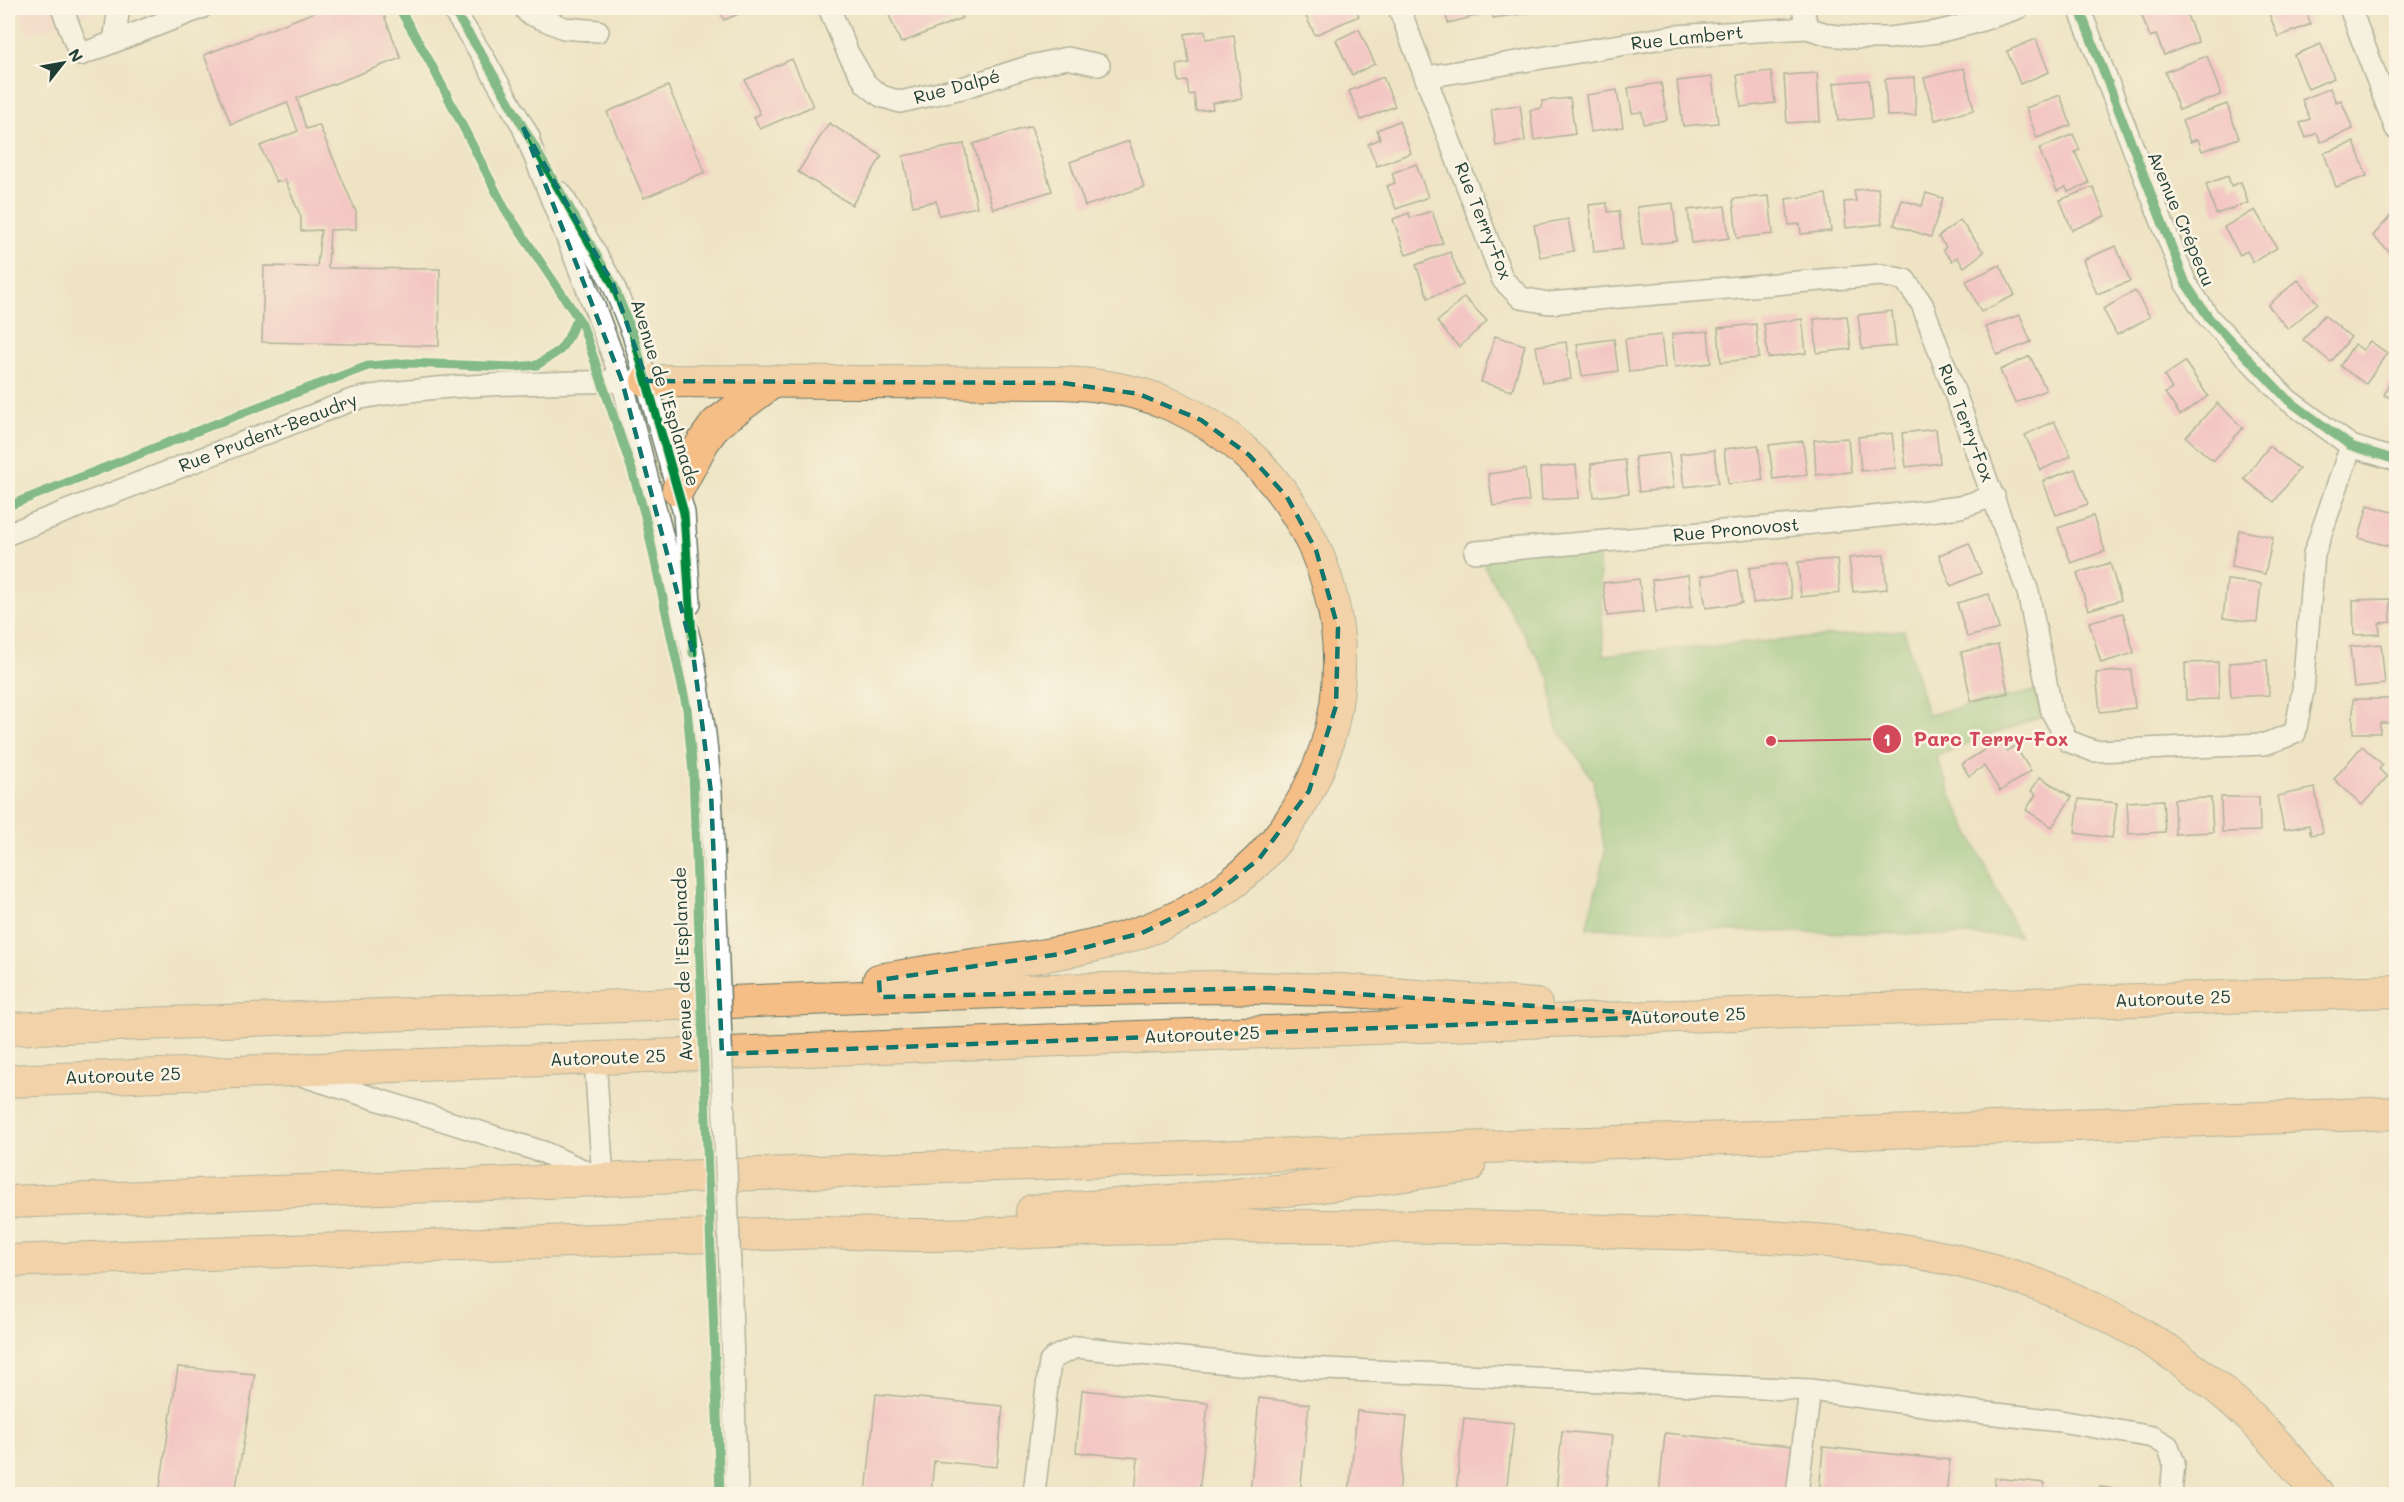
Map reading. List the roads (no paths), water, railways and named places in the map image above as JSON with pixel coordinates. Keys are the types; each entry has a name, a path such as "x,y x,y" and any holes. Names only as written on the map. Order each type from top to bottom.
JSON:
{"highway":[{"path":"634,381 1080,383 1149,397 1201,420 1240,447 1265,471 1293,506 1308,531 1333,600 1340,648 1339,688 1332,727 1322,759 1309,791 1290,822 1242,876 1219,893 1183,914 1131,936 1068,952 733,1003"},
{"path":"678,489 703,442 716,424 774,381"},
{"path":"8,1029 1049,990 1216,987 1340,990 1680,1016"},
{"name":"Autoroute 25","path":"8,1081 1680,1016 2397,991"},
{"path":"8,1202 2397,1113"},
{"path":"822,1232 925,1219 1185,1200 1316,1187 1635,1143"},
{"path":"8,1261 822,1232 925,1235 1183,1227 1312,1226 1519,1229 1764,1237 1911,1251 1971,1265 2034,1284 2092,1308 2122,1324 2187,1364 2240,1407 2286,1456 2317,1494"}],"street":[{"path":"62,8 80,55 201,8"},
{"path":"114,41 119,8"},
{"name":"Avenue de l'Esplanade","path":"452,8 482,55 613,284 633,333 634,381 693,653 711,792 737,1494"},
{"path":"524,8 564,28 598,31"},
{"name":"Rue Dalpé","path":"829,8 848,53 866,84 881,96 900,102 962,88 1031,66 1067,58 1099,65"},
{"name":"Rue Terry-Fox","path":"1399,8 1503,280 1521,298 1549,303 1881,275 1905,280 1922,304 2028,592 2052,712 2068,741 2094,751 2265,744 2295,733 2303,690 2314,554 2351,446"},
{"path":"1803,8 1807,28"},
{"name":"Rue Lambert","path":"1426,77 1675,36 1807,28 1830,35 1889,38 1964,26 2018,8"},
{"name":"Avenue Crépeau","path":"2079,8 2186,284 2209,318 2288,400 2351,446 2397,460"},
{"path":"2350,8 2397,129"},
{"name":"Avenue de l'Esplanade","path":"634,381 678,489 684,513 693,653"},
{"name":"Rue Prudent-Beaudry","path":"8,534 352,400 390,392 485,384 634,381"},
{"name":"Rue Pronovost","path":"1475,552 1920,512 1960,507 1994,496"},
{"path":"284,1070 543,1152 603,1180 595,1059"},
{"path":"1031,1494 1050,1362 1055,1357 1076,1347 1258,1366 1810,1390 2060,1421 2153,1437 2168,1446 2174,1463 2171,1494"},
{"path":"1797,1494 1810,1390"}],"place":[{"name":"Parc Terry-Fox","path":"1771,741"}]}
